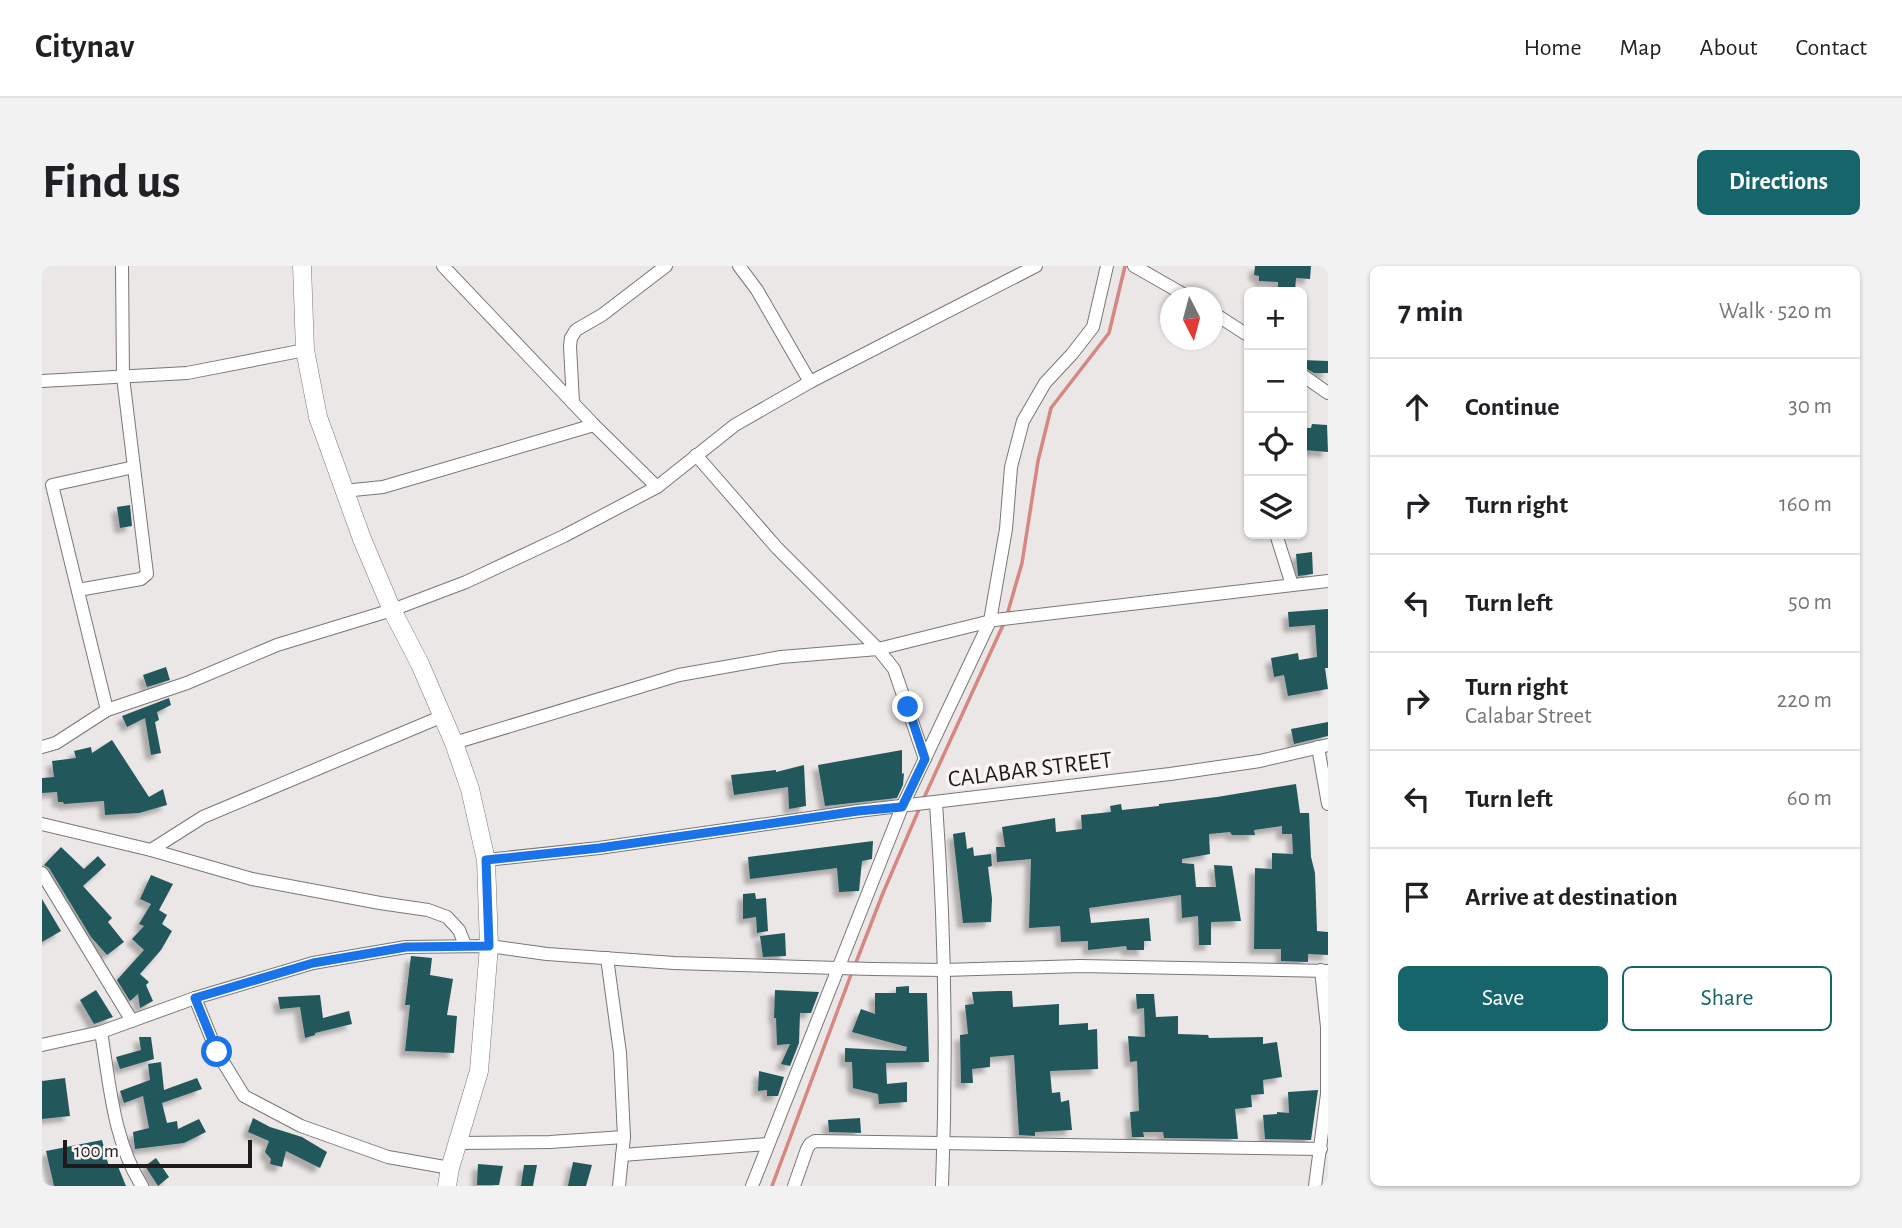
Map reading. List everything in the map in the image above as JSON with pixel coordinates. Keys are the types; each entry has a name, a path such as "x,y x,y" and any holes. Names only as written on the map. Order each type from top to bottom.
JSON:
{"street":[{"path":"78,590 141,579 147,574 123,377 122,266"},
{"path":"195,998 217,1052 244,1096 301,1126 449,1177 479,1071 489,946 486,860 470,789 454,743 392,610 343,491 317,417 305,350 302,266"},
{"path":"443,266 594,425 657,486"},
{"path":"573,402 570,346 576,330 602,315 666,266"},
{"path":"739,266 757,290 810,382"},
{"path":"42,747 56,743 107,710 187,683 277,645 392,610 466,582 564,537 657,486 735,425 810,382 1036,266"},
{"path":"752,1186 925,759 993,620 1006,528 1011,467 1023,421 1045,383 1093,327 1107,266"},
{"path":"1134,266 1171,287"},
{"path":"1223,319 1244,333"},
{"path":"42,381 187,373 305,350"},
{"path":"1307,378 1328,393"},
{"path":"343,491 383,486 594,425"},
{"path":"696,454 778,548 878,649 894,669 925,759"},
{"path":"107,710 52,485 134,467"},
{"path":"1278,539 1293,585"},
{"path":"454,743 679,675 781,657 878,649 993,620 1328,581"},
{"path":"151,850 214,812 443,716"},
{"path":"1323,746 1328,804"},
{"name":"CALABAR STREET","path":"486,860 599,848 858,811 1260,761 1323,746"},
{"path":"936,803 944,970 942,1186"},
{"path":"42,824 151,850 251,879 380,903 428,909 447,917 459,930 465,945"},
{"path":"42,873 132,1021"},
{"path":"42,1045 101,1032 195,998 313,963 406,947 489,946 547,954 674,963 944,970 1080,966 1325,971 1327,1094 1315,1186"},
{"path":"607,958 620,1054 624,1138 619,1186"},
{"path":"101,1032 118,1135 129,1166 142,1186"},
{"path":"458,1143 624,1138"},
{"path":"794,1186 807,1149 810,1143 816,1141 1321,1149"},
{"path":"622,1155 768,1144"}],"building":[{"path":"1255,266 1311,266 1310,279 1296,278 1295,287 1278,287 1278,282 1259,281 1259,276 1254,275"},
{"path":"1307,360 1328,361 1328,373 1314,373 1307,369"},
{"path":"1312,424 1327,425 1328,452 1307,450 1307,428 1311,428"},
{"path":"130,505 132,526 120,528 117,507"},
{"path":"1312,552 1313,574 1298,576 1296,554"},
{"path":"1328,609 1328,668 1325,668 1328,689 1288,696 1284,675 1274,677 1271,658 1298,653 1299,660 1317,657 1315,625 1289,627 1288,612"},
{"path":"166,667 170,680 147,687 143,675"},
{"path":"169,698 171,705 157,712 159,720 155,722 161,753 151,755 145,718 127,727 122,716"},
{"path":"1328,722 1328,736 1294,744 1291,729"},
{"path":"112,740 149,797 163,789 167,805 139,813 105,815 104,801 64,804 58,802 57,792 42,793 42,778 54,777 52,761 76,758 74,751 91,747 92,753"},
{"path":"902,750 903,785 897,798 825,806 818,765"},
{"path":"804,765 806,806 789,809 788,787 734,795 731,775 776,772"},
{"path":"1296,784 1300,813 1309,813 1317,931 1328,932 1328,955 1308,954 1308,962 1281,961 1281,949 1254,949 1255,868 1272,869 1272,853 1293,854 1292,834 1282,834 1282,826 1254,830 1255,835 1232,835 1230,832 1209,834 1210,854 1182,859 1182,863 1194,864 1196,887 1216,887 1214,865 1232,866 1241,921 1211,922 1211,945 1199,945 1198,916 1182,918 1181,895 1089,908 1091,923 1149,918 1151,941 1144,941 1144,950 1127,950 1126,946 1088,950 1088,941 1061,942 1060,926 1029,928 1031,859 997,862 996,847 1005,847 1002,827 1055,818 1056,832 1082,829 1081,815 1111,812 1110,806 1121,804 1122,810 1159,806"},
{"path":"965,832 967,849 973,847 974,856 991,854 992,866 988,867 992,899 991,922 963,923 953,834"},
{"path":"873,841 872,859 862,861 859,891 839,892 837,868 750,879 748,857"},
{"path":"61,847 84,869 98,856 106,865 83,886 112,918 108,922 124,942 107,955 91,937 49,868 44,865"},
{"path":"151,875 173,884 159,910 167,915 162,924 172,931 161,950 140,974 149,982 146,985 153,1001 140,1008 138,994 130,1001 117,980 144,950 132,939 144,926 139,924 151,904 140,899"},
{"path":"755,893 756,899 766,898 768,931 757,933 756,917 743,919 743,894"},
{"path":"42,899 61,931 42,942"},
{"path":"785,933 786,956 763,957 760,936"},
{"path":"411,956 432,958 430,975 453,979 447,1015 457,1016 454,1053 405,1051 410,1005 405,1005"},
{"path":"909,986 909,993 927,993 929,1062 886,1063 887,1084 907,1082 907,1102 879,1104 878,1094 853,1088 852,1062 845,1062 845,1048 906,1051 907,1047 852,1032 861,1009 875,1014 875,993 896,993 896,987"},
{"path":"96,990 113,1017 94,1024 80,1000"},
{"path":"775,990 819,992 811,1013 800,1013 799,1043 790,1066 781,1064 790,1044 777,1045"},
{"path":"1012,991 1013,1007 1059,1004 1059,1025 1088,1023 1088,1030 1097,1029 1098,1069 1050,1071 1052,1093 1060,1092 1061,1102 1069,1100 1072,1130 1035,1132 1035,1136 1019,1135 1014,1055 990,1057 990,1067 972,1069 973,1083 961,1083 960,1035 968,1034 965,1005 974,1004 972,992"},
{"path":"1136,994 1154,994 1156,1017 1178,1016 1178,1034 1208,1035 1209,1038 1263,1037 1263,1044 1277,1042 1282,1077 1263,1080 1264,1094 1251,1095 1252,1107 1235,1109 1238,1139 1164,1138 1163,1132 1143,1132 1144,1137 1132,1137 1130,1112 1139,1111 1137,1061 1130,1062 1128,1036 1145,1037 1144,1008 1137,1009"},
{"path":"320,995 323,1018 349,1011 352,1024 305,1038 300,1007 280,1009 278,997"},
{"path":"139,1037 151,1037 154,1059 120,1069 116,1057 141,1050"},
{"path":"161,1062 164,1090 197,1078 202,1089 162,1103 167,1123 177,1121 178,1129 199,1119 206,1132 184,1143 135,1149 133,1132 149,1128 143,1096 124,1103 120,1091 150,1080 148,1064"},
{"path":"759,1071 784,1077 778,1096 767,1096 767,1090 758,1091"},
{"path":"65,1078 70,1116 42,1119 42,1081"},
{"path":"1318,1090 1311,1140 1265,1139 1263,1115 1289,1113 1288,1092"},
{"path":"253,1118 270,1127 302,1137 327,1152 320,1168 286,1151 282,1167 270,1164 271,1159 265,1152 269,1141 248,1132"},
{"path":"860,1118 861,1133 829,1132 828,1120"},
{"path":"102,1140 109,1167 117,1164 126,1186 54,1186 46,1151"},
{"path":"156,1158 169,1177 158,1186 145,1166"},
{"path":"573,1162 592,1165 586,1186 568,1186"},
{"path":"478,1164 503,1166 499,1185 477,1185"},
{"path":"524,1165 537,1165 533,1186 521,1186"}],"waterway":[{"path":"1007,615 1022,563 1038,461 1051,408 1109,333 1125,266"},
{"path":"923,800 1004,623"},
{"path":"855,965 920,807"},
{"path":"772,1186 852,972"}],"route":[{"path":"217,1052 195,998 313,963 406,947 489,946 486,860 599,848 902,807 925,759 908,707"}]}
